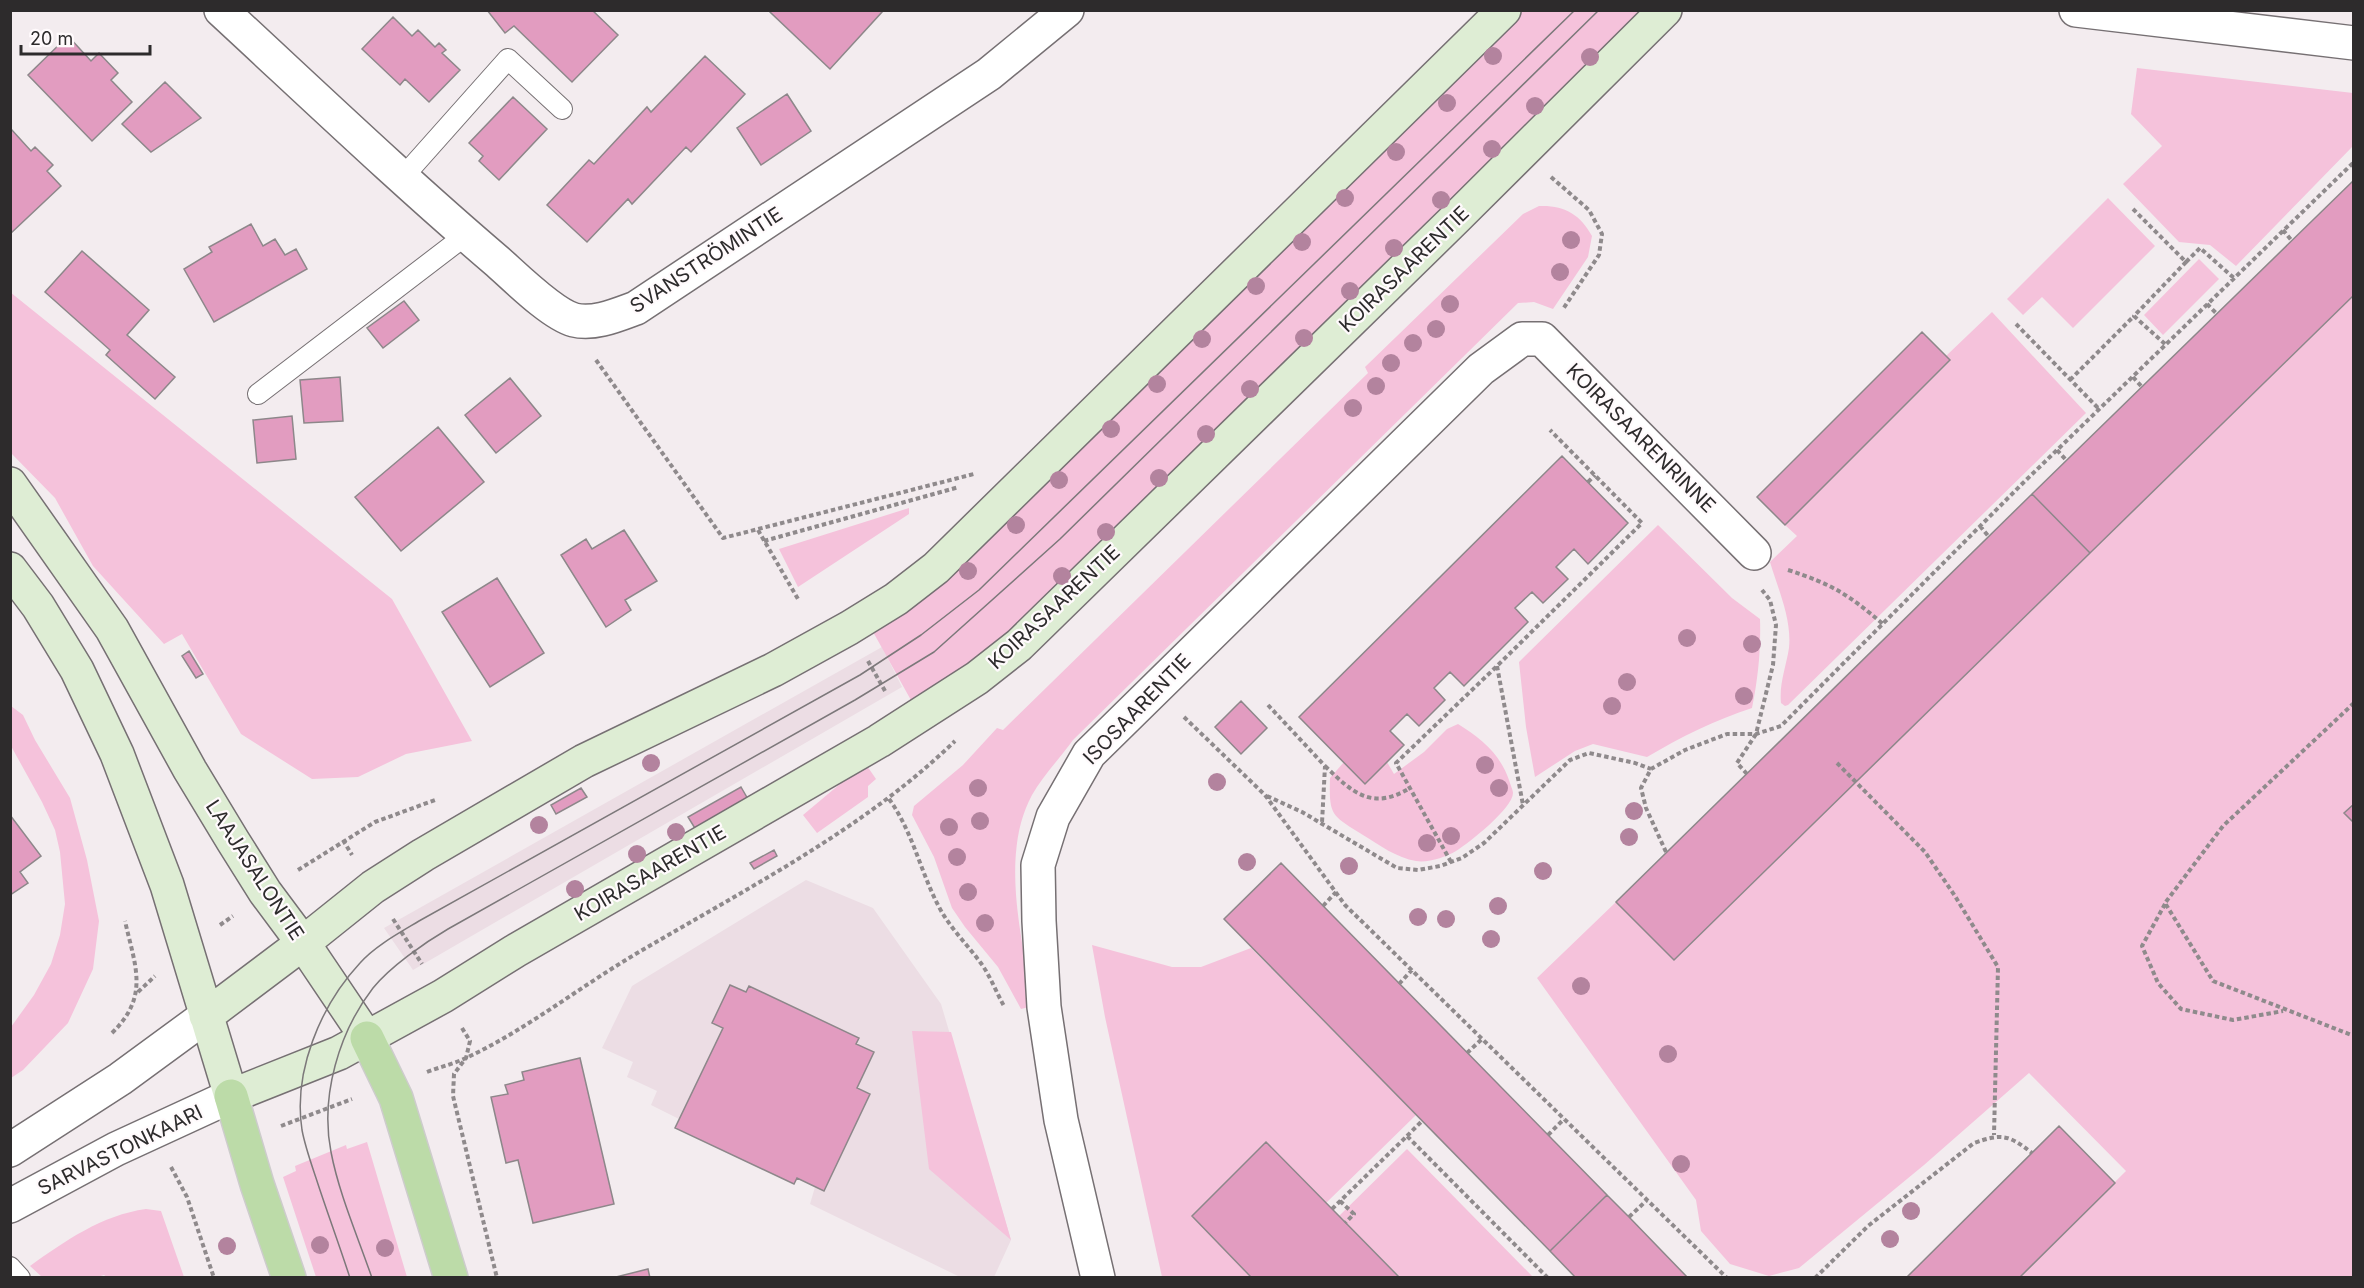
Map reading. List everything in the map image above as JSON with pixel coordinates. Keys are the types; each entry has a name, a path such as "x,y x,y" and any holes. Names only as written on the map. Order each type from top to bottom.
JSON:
{"main road":[{"path":"206,1016 373,887 433,849 584,761 773,670 849,628 896,599 936,568 1504,10"},
{"name":"KOIRASAARENTIE","path":"231,1096 339,1053 443,996 515,951 903,725 977,678 1019,645 1456,218 1665,10"},
{"name":"LAAJASALONTIE","path":"10,484 112,629 190,770 233,841 367,1038 391,1085 451,1278"},
{"path":"10,569 38,606 77,670 117,754 167,885 289,1278"}],"street":[{"name":"SVANSTRÖMINTIE","path":"221,10 466,235 548,305 573,320 589,321 612,317 636,308 989,74 1067,10"},
{"path":"2076,10 2354,43"},
{"name":"KOIRASAARENRINNE","path":"1522,339 1542,339 1754,559"},
{"name":"ISOSAARENTIE","path":"1098,1278 1060,1120 1044,1007 1038,865 1053,817 1089,754 1111,731 1481,369 1522,339"},
{"path":"10,1150 120,1079 206,1016"},
{"name":"SARVASTONKAARI","path":"10,1206 116,1149 231,1096"}],"lane":[{"path":"403,177 508,59 562,109"},
{"path":"258,394 466,235"},
{"path":"10,1267 20,1278"}],"path":[{"path":"1666,852 1646,808 1641,788 1651,769 1685,750 1727,734 1756,734 1781,726 2057,450 2354,162"},
{"path":"1547,172 1589,210 1602,234 1599,255 1560,314"},
{"path":"2133,209 2186,262"},
{"path":"2283,230 2292,241"},
{"path":"2070,380 2200,248 2234,278"},
{"path":"2207,304 2217,314"},
{"path":"2134,315 2165,344"},
{"path":"589,321 592,356 723,538 977,473 982,478"},
{"path":"2016,324 2099,409"},
{"path":"2133,377 2142,387"},
{"path":"1451,862 1396,763 1642,523 1550,430"},
{"path":"2057,450 2067,460"},
{"path":"1587,482 1595,475"},
{"path":"764,541 959,487"},
{"path":"1980,526 1989,537"},
{"path":"758,530 798,599"},
{"path":"1746,774 1737,763 1756,734 1773,665 1776,625 1770,600 1756,583 1754,559 1820,580 1851,597 1883,624"},
{"path":"244,1139 466,1058 810,851 889,799 927,768 849,628"},
{"path":"1497,666 1523,806"},
{"path":"2285,1011 2233,1020 2181,1009 2158,983 2142,946 2165,903 2223,826 2354,703"},
{"path":"1268,705 1350,790 1368,797 1390,798 1410,788"},
{"path":"1183,716 1265,795 1345,904 1727,1278"},
{"path":"1265,795 1322,823 1397,868 1418,870 1462,858 1484,843 1570,760 1589,753 1635,763 1651,769"},
{"path":"1837,763 1925,852 1998,967 1994,1135"},
{"path":"1322,823 1325,766"},
{"path":"889,799 914,842 938,905 952,930 981,963 1006,1010"},
{"path":"343,840 470,1041 466,1058 454,1074 453,1096 497,1278"},
{"path":"1323,906 1336,892"},
{"path":"2165,903 2213,981 2354,1036"},
{"path":"106,1038 120,1026 138,992 125,921"},
{"path":"1399,984 1412,970"},
{"path":"1467,1053 1482,1039"},
{"path":"1548,1134 1564,1119"},
{"path":"1332,1209 1422,1121"},
{"path":"1815,1278 1877,1219 1974,1143 1994,1135 2009,1138 2032,1153"},
{"path":"1407,1136 1548,1278"},
{"path":"181,1163 170,1167 187,1197 214,1278"},
{"path":"1629,1217 1647,1200"},
{"path":"1340,1201 1354,1214 1346,1223"}],"shaded area":[{"path":"1522,11 1648,11 1031,616 970,664 912,702 872,630 1189,336"},
{"path":"2137,68 2353,93 2353,146 2236,266 2210,245 2179,242 2123,184 2162,146 2131,114"},
{"path":"2108,198 2155,246 2073,328 2042,297 2023,315 2007,299"},
{"path":"1539,206 1556,207 1570,212 1582,222 1592,236 1588,257 1553,309 1534,302 1518,303 1073,740 1036,788 1022,819 1015,871 1016,899 1033,1006 1021,1009 998,967 952,908 934,857 912,815 914,806 963,765 997,728 1003,730 1368,373 1365,367 1523,214"},
{"path":"2199,259 2219,279 2163,335 2144,315"},
{"path":"10,292 392,599 472,741 406,754 358,777 312,779 241,734 182,634 164,644 93,566 55,498 11,453"},
{"path":"2353,295 2354,804 2344,813 2354,823 2353,1277 2019,1277 2126,1171 2029,1073 1924,1165 1799,1268 1769,1276 1730,1264 1701,1231 1696,1200 1537,978 1616,902 1674,960"},
{"path":"1992,312 2086,413 1785,706 1781,703 1781,696 1789,648 1788,626 1784,604 1770,562 1797,536 1785,525 1950,361 1946,356"},
{"path":"909,508 909,514 798,587 779,549"},
{"path":"1658,525 1732,598 1760,619 1759,664 1752,708 1698,730 1647,757 1593,744 1575,751 1535,777 1526,727 1519,662"},
{"path":"882,647 902,687 413,970 384,928"},
{"path":"11,706 23,715 35,740 70,798 87,860 99,921 93,969 68,1023 23,1070 11,1078 11,1027 34,995 51,964 60,935 65,904 60,852 55,830 11,746"},
{"path":"1458,724 1482,741 1495,755 1505,771 1513,793 1498,816 1462,847 1431,860 1409,859 1375,843 1344,823 1334,813 1330,800 1330,778 1344,762 1365,783 1387,762 1394,774 1424,752 1447,729"},
{"path":"865,763 876,779 868,786 868,797 817,833 803,815"},
{"path":"806,880 873,908 941,1004 1011,1240 994,1277 960,1277 810,1204 815,1187 797,1178 794,1184 675,1128 679,1119 651,1105 657,1091 627,1077 633,1062 602,1048 632,986"},
{"path":"1092,945 1172,967 1201,967 1251,948 1416,1115 1326,1203 1266,1143 1192,1216 1249,1275 1247,1277 1162,1277 1105,1017"},
{"path":"912,1031 951,1032 1011,1240 929,1169"},
{"path":"367,1142 407,1277 316,1277 283,1177 296,1171 295,1166 346,1145 347,1149"},
{"path":"1407,1149 1533,1277 1400,1277 1339,1216"},
{"path":"146,1209 161,1211 184,1277 108,1278 104,1275 94,1278 42,1277 30,1266 99,1223"}],"building":[{"path":"487,10 592,10 618,35 572,82 514,26 505,33"},
{"path":"771,10 881,10 882,12 830,69 770,12"},
{"path":"393,17 412,36 418,30 435,47 439,43 446,50 442,53 460,70 429,102 405,79 400,85 362,49"},
{"path":"68,36 91,61 99,53 118,73 111,80 132,102 92,141 28,75"},
{"path":"705,56 745,94 691,152 686,147 632,204 628,199 587,242 547,205 589,160 594,164 647,107 651,112"},
{"path":"165,82 201,118 151,152 122,124"},
{"path":"787,94 811,131 761,165 737,128"},
{"path":"513,97 547,129 499,180 479,161 483,156 469,143"},
{"path":"11,129 31,151 35,147 53,165 47,171 61,186 10,234"},
{"path":"2354,180 2354,295 2090,553 2032,494"},
{"path":"251,224 263,246 275,239 285,255 296,249 307,269 214,322 184,269 212,252 209,247"},
{"path":"82,251 149,310 127,335 175,377 155,399 106,355 110,350 45,292"},
{"path":"404,301 419,320 383,348 367,328"},
{"path":"1922,332 1950,360 1785,525 1757,497"},
{"path":"340,377 343,421 304,423 300,380"},
{"path":"510,378 541,416 496,453 465,415"},
{"path":"292,416 296,459 257,463 253,420"},
{"path":"438,427 484,482 401,551 355,497"},
{"path":"1562,456 1628,523 1588,564 1574,549 1556,567 1568,579 1543,603 1532,592 1515,608 1528,622 1464,686 1450,672 1434,688 1445,700 1419,726 1407,714 1390,731 1404,745 1365,784 1299,717"},
{"path":"2032,494 2090,553 1674,960 1616,902"},
{"path":"624,530 657,581 625,600 631,610 606,627 561,555 586,539 592,549"},
{"path":"497,578 544,653 490,687 442,612"},
{"path":"189,651 203,674 196,678 182,656"},
{"path":"1241,701 1267,728 1241,754 1215,727"},
{"path":"741,787 749,801 696,830 688,817"},
{"path":"581,788 587,797 556,814 551,805"},
{"path":"2354,804 2354,823 2344,813"},
{"path":"10,815 41,856 20,872 28,883 10,895"},
{"path":"774,850 777,856 754,869 750,863"},
{"path":"1281,863 1607,1195 1550,1251 1224,919"},
{"path":"730,985 746,992 749,986 859,1038 856,1044 874,1052 857,1088 870,1094 824,1191 797,1178 794,1184 675,1128 723,1028 712,1023"},
{"path":"580,1058 614,1204 533,1223 518,1160 506,1163 491,1097 508,1094 505,1085 524,1080 522,1072"},
{"path":"2059,1126 2115,1183 2019,1278 1906,1278"},
{"path":"1266,1142 1400,1278 1252,1278 1249,1275 1192,1216"},
{"path":"1607,1195 1688,1278 1576,1278 1550,1251"},
{"path":"648,1269 650,1278 612,1278"}],"tram line":[{"path":"350,1278 306,1148 300,1108 306,1063 322,1019 333,999 360,963 380,945 419,921 860,675 921,635 979,590 1575,10"},
{"path":"372,1278 334,1168 328,1131 328,1109 330,1087 342,1044 361,1005 380,980 408,956 448,929 855,700 934,652 1060,539 1599,10"}]}
